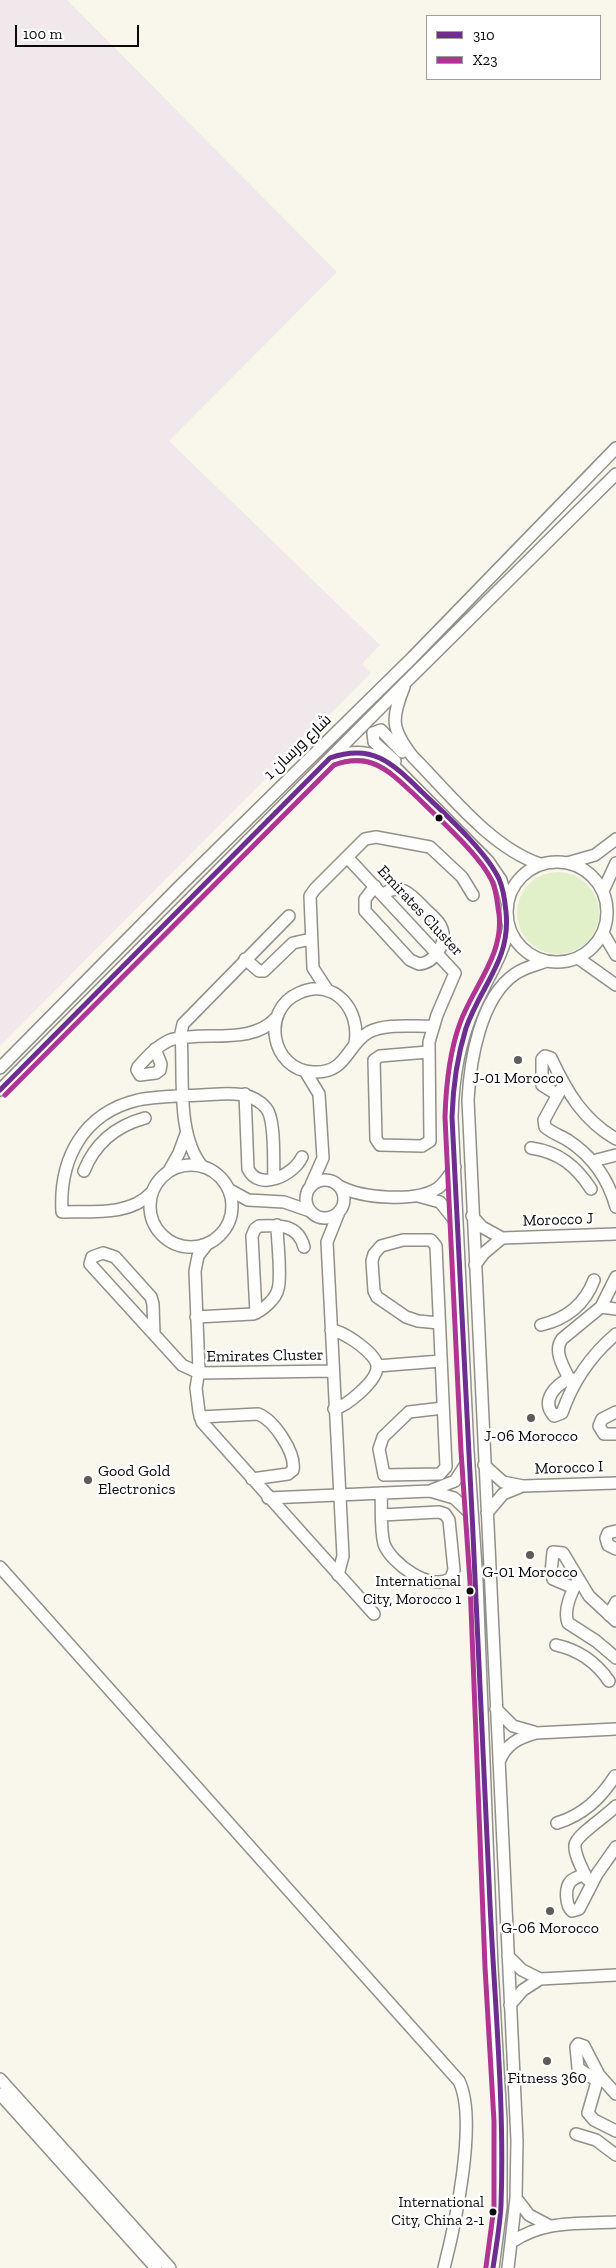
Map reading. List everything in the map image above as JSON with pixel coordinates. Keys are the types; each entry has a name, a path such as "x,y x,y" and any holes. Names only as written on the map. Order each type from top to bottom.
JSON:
{"street":[{"name":"شارع ورسان 1","path":"0,1068 194,871 412,658 616,448"},
{"name":"شارع ورسان 1","path":"0,1090 616,474"},
{"path":"407,681 395,711 396,730 413,757 503,846 521,857 540,864 567,863 594,855 616,839"},
{"path":"404,776 393,758 372,739 375,731 384,732 410,760 431,775"},
{"path":"330,758 353,752 368,753 388,761 488,861 501,880 507,902 508,926 502,953 473,1010 459,1054 453,1099 468,1461 477,1582 486,1827 502,2150 501,2207 493,2268"},
{"path":"277,1047 274,1032 276,1018 284,1003 298,993 306,984 313,968 310,896 364,839 372,836 425,845 434,849 457,871 473,895"},
{"name":"Emirates Cluster","path":"346,857 453,968 455,975 433,1026"},
{"path":"508,926 520,946 533,956 547,961 560,962 578,958 590,950 603,934 607,913 603,892 591,875 580,867 567,863"},
{"path":"603,892 616,863"},
{"path":"507,902 514,885 521,876 540,864"},
{"path":"395,889 407,892 440,924 443,938 437,953 429,962 423,964 410,960 365,910 364,899 379,891 395,889"},
{"path":"202,1166 190,1148 186,1134 181,1037 183,1024 187,1017 288,916"},
{"path":"603,934 616,955"},
{"path":"245,959 259,971 264,971 293,943 311,939"},
{"path":"578,958 616,985"},
{"path":"508,2268 516,2198 517,2135 468,1100 469,1078 477,1039 492,1002 501,987 523,969 547,961"},
{"path":"313,968 328,991"},
{"path":"298,993 313,989 328,991 338,995 352,1011 380,1028"},
{"path":"352,1011 356,1021 356,1043"},
{"path":"252,1033 265,1027 276,1018"},
{"path":"305,1071 330,1070 346,1060 356,1043 364,1036 380,1028 433,1026 428,1052 430,1141 422,1146 380,1145 376,1139 374,1060 380,1056 428,1052"},
{"path":"155,1049 170,1040 181,1037 252,1033 264,1036 277,1047 286,1060 305,1071 319,1094"},
{"path":"312,1213 306,1201 322,1158 319,1094 330,1070"},
{"name":"Morocco J","path":"616,1140 586,1117 561,1090 544,1120 544,1125 547,1129 576,1146 593,1161 610,1188 616,1207"},
{"path":"245,1094 248,1169 256,1178 274,1178 288,1174 294,1170 302,1157"},
{"path":"151,1193 143,1201 127,1208 62,1212 63,1181 68,1160 80,1138 96,1120 131,1102 184,1096 245,1094 264,1105 270,1114 274,1178"},
{"path":"84,1172 95,1151 109,1135 126,1124 145,1118"},
{"path":"96,1120 109,1135"},
{"path":"153,1224 150,1208 151,1193 155,1184 168,1171 179,1154 186,1134"},
{"path":"566,1160 576,1146"},
{"path":"531,1148 552,1153 566,1160 591,1189"},
{"path":"593,1161 616,1155"},
{"path":"322,1158 338,1185 344,1200 340,1211"},
{"path":"168,1171 185,1165 202,1166 218,1175 228,1189 241,1198 256,1202 284,1202 312,1213 330,1217 367,1196"},
{"path":"284,1202 324,1180 367,1196 414,1195 438,1188 455,1167"},
{"path":"228,1189 232,1204 230,1219"},
{"path":"414,1195 440,1202 457,1223"},
{"name":"Emirates Cluster","path":"200,1417 196,1385 199,1373 195,1271 198,1256 208,1243 222,1233 230,1219 241,1208 256,1202"},
{"path":"127,1208 142,1214 166,1239 175,1244 187,1256 195,1271"},
{"name":"Emirates Cluster","path":"327,1242 340,1211"},
{"name":"Emirates Cluster","path":"312,1213 327,1242 332,1371 343,1556 338,1574"},
{"name":"Morocco J","path":"472,1216 482,1227 502,1238 616,1234"},
{"path":"196,1317 256,1313 274,1296 279,1288 277,1225"},
{"path":"256,1313 252,1234 260,1226 277,1225 295,1230 304,1247"},
{"name":"Morocco J","path":"475,1265 484,1253 502,1238"},
{"path":"439,1323 418,1321 406,1317 377,1297 374,1291 372,1261 374,1254 381,1246 420,1239 431,1240 435,1244 441,1361 446,1467 444,1472 388,1477 384,1475 379,1448 383,1437 409,1412 443,1408"},
{"path":"175,1244 192,1247 208,1243"},
{"path":"154,1334 151,1297 115,1257 103,1253 92,1257 90,1264 182,1365 190,1371 199,1373"},
{"path":"616,1277 601,1307 562,1339 558,1345 558,1351 571,1382 616,1334"},
{"path":"541,1325 555,1321 574,1310 584,1299 594,1280"},
{"path":"601,1307 616,1309"},
{"path":"574,1310 585,1322"},
{"path":"331,1330 350,1337 374,1358 378,1366 376,1373 354,1398 347,1404 334,1409"},
{"path":"378,1366 441,1361"},
{"name":"Emirates Cluster","path":"199,1373 332,1371"},
{"path":"616,1412 602,1419 598,1426 602,1433 616,1434"},
{"path":"200,1417 258,1414 274,1428 289,1450 294,1470 288,1474 252,1479"},
{"path":"200,1417 268,1498 374,1614"},
{"path":"430,1491 455,1481 468,1461"},
{"name":"Morocco I","path":"484,1465 502,1482 523,1486 616,1483"},
{"name":"Morocco I","path":"487,1513 503,1494 523,1486"},
{"path":"268,1498 430,1491 454,1498 472,1516"},
{"path":"381,1493 382,1515 385,1545 405,1568 424,1580 442,1582 451,1578 454,1570 449,1520 445,1514 439,1512 382,1515"},
{"path":"616,1531 608,1533 606,1538 608,1546 616,1548"},
{"path":"0,1567 459,2081 466,2103 464,2155 456,2214 444,2268"},
{"path":"477,1582 481,1590 484,1611 486,1613 491,1611"},
{"path":"613,1618 576,1585 567,1620 573,1627 596,1641 615,1656"},
{"path":"613,1618 616,1602"},
{"path":"585,1656 596,1641"},
{"path":"556,1645 585,1656 601,1670 609,1681"},
{"path":"496,1709 513,1726 536,1732 616,1729"},
{"path":"499,1762 504,1751 513,1742 536,1732"},
{"path":"557,1823 572,1818 592,1805 615,1776"},
{"path":"592,1805 604,1819"},
{"path":"590,1886 576,1848 576,1841 580,1835 604,1819 616,1806"},
{"path":"486,1827 490,1824 496,1827 498,1848 503,1865"},
{"path":"585,1874 568,1884 567,1891 570,1910 574,1912 579,1909 590,1886 616,1847"},
{"path":"508,1956 522,1970 540,1979 616,1976"},
{"path":"510,2006 523,1990 540,1979"},
{"path":"0,2078 170,2268"},
{"path":"616,2094 598,2078 589,2108 589,2116 616,2131"},
{"path":"0,2094 156,2268"},
{"path":"576,2134 590,2138 612,2151 616,2136"},
{"path":"516,2198 529,2215 548,2225"},
{"path":"512,2242 528,2232 548,2225 616,2222"}],"shaded area":[{"path":"0,0 67,0 337,272 169,441 380,645 362,664 371,673 0,1046"}],"green space":[{"path":"550,872 566,872 581,879 592,890 599,905 596,929 587,942 566,954 550,954 535,947 524,936 517,921 517,905 524,890 535,879"}],"transit line":[{"name":"310","path":"0,1090 330,758 358,753 370,755 381,758 401,772 475,845 499,879 506,912 504,944 494,972 466,1028 456,1072 452,1117 500,2083 501,2205 493,2268"},
{"name":"X23","path":"5,1095 334,765 348,761 360,761 381,767 391,774 459,838 478,860 492,881 499,914 497,943 456,1034 449,1069 445,1117 461,1451 470,1582 485,1967 494,2121 494,2207 486,2267"}],"place":[{"name":"J-01 Morocco","path":"518,1060"},
{"name":"J-06 Morocco","path":"531,1418"},
{"name":"Good Gold Electronics","path":"88,1480"},
{"name":"G-01 Morocco","path":"530,1555"},
{"name":"International City, Morocco 1","path":"470,1591"},
{"name":"G-06 Morocco","path":"550,1911"},
{"name":"Fitness 360","path":"547,2061"},
{"name":"International City, China 2-1","path":"493,2212"}]}
